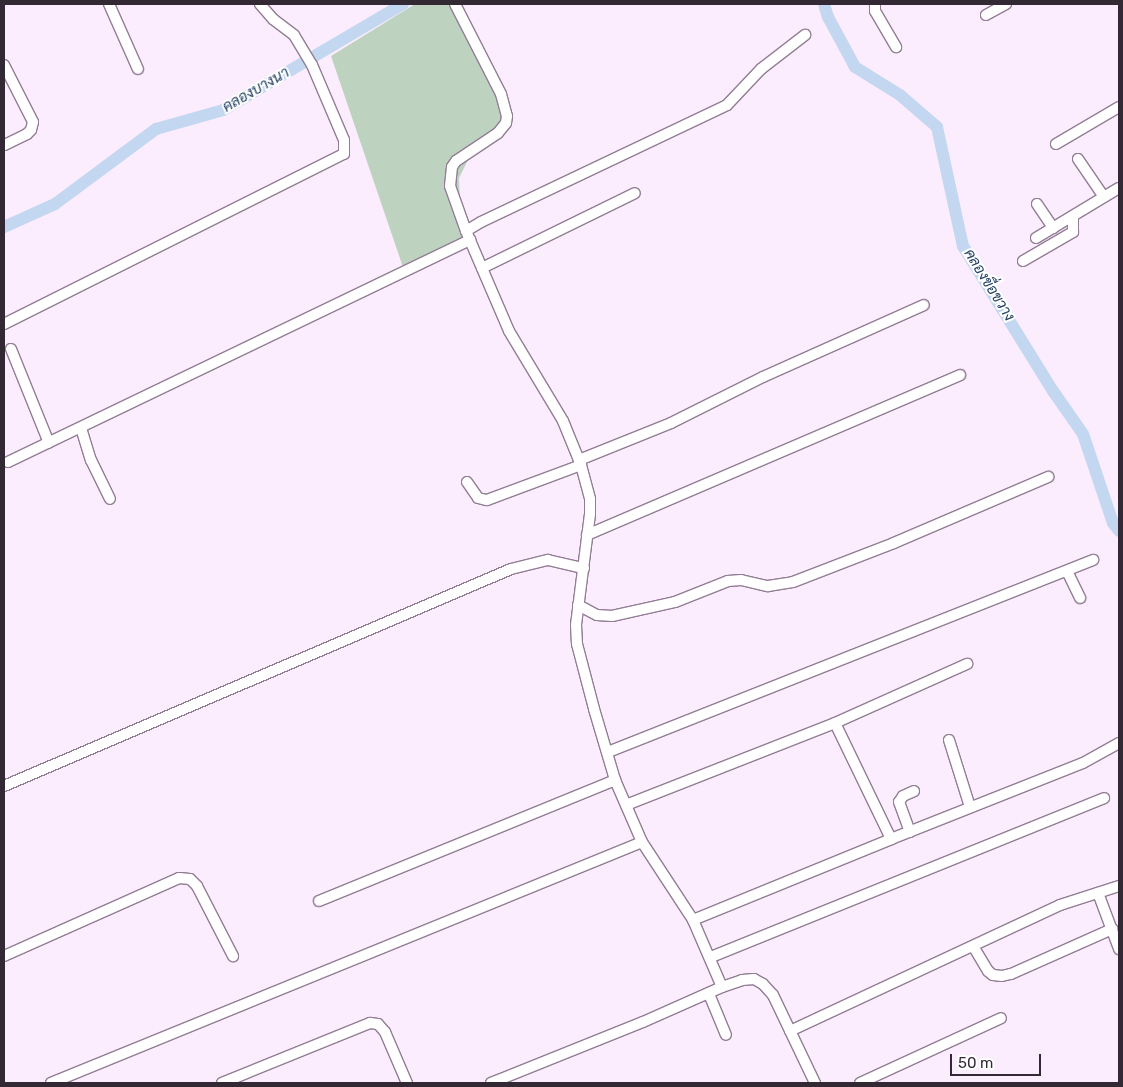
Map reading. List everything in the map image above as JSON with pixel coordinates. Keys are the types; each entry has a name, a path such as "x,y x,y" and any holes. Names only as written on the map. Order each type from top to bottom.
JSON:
{"street":[{"path":"109,4 138,69"},
{"path":"4,324 340,158 344,154 344,140 312,65 294,35 273,19 260,4"},
{"path":"455,4 501,94 507,116 506,122 498,134 466,152 452,167 450,186 468,236 509,331 563,421 580,462 590,499 584,568 578,605 578,644 594,709 616,780 642,842 693,920 711,957 722,987"},
{"path":"875,4 875,11 896,47"},
{"path":"986,15 1006,4"},
{"path":"8,462 81,428 468,236 480,222 727,105 761,69 805,35"},
{"path":"4,65 33,122 31,130 27,134 4,145"},
{"path":"1056,144 1119,107"},
{"path":"1078,158 1104,197"},
{"path":"1036,238 1119,188"},
{"path":"482,268 635,193"},
{"path":"1037,204 1053,228"},
{"path":"1023,261 1073,232 1073,216"},
{"path":"467,482 478,498 488,500 671,423 763,377 924,305"},
{"path":"11,349 49,443"},
{"path":"587,535 960,375"},
{"path":"81,428 94,467 110,499"},
{"path":"578,605 597,615 612,616 675,602 728,581 748,581 768,586 793,582 894,543 1048,477"},
{"path":"4,786 511,569 548,560 584,568"},
{"path":"608,752 922,626 1093,560"},
{"path":"1067,571 1080,598"},
{"path":"626,805 835,723 967,664"},
{"path":"835,723 891,839"},
{"path":"949,740 970,807"},
{"path":"693,920 1083,763 1119,743"},
{"path":"319,900 616,780"},
{"path":"910,832 899,802 903,796 914,791"},
{"path":"711,957 1104,798"},
{"path":"51,1083 642,842"},
{"path":"4,956 179,878 190,880 197,886 233,956"},
{"path":"790,1031 1060,905 1119,886"},
{"path":"1098,893 1119,948"},
{"path":"973,946 988,971 993,976 1002,976 1011,974 1112,929"},
{"path":"492,1083 722,987 742,980 754,979 763,984 773,995 815,1083"},
{"path":"709,994 726,1035"},
{"path":"860,1083 1001,1018"},
{"path":"222,1083 370,1023 378,1024 385,1032 407,1083"}],"green space":[{"path":"415,4 456,4 510,109 511,124 503,136 470,156 459,178 460,202 476,244 406,276 331,56"}],"waterway":[{"name":"คลองบางนา","path":"4,227 55,204 156,129 223,110 403,4"},
{"name":"คลองขื่อขวาง","path":"824,4 828,17 855,67 900,95 937,127 963,246 1053,391 1083,434 1113,523 1119,531"}]}
